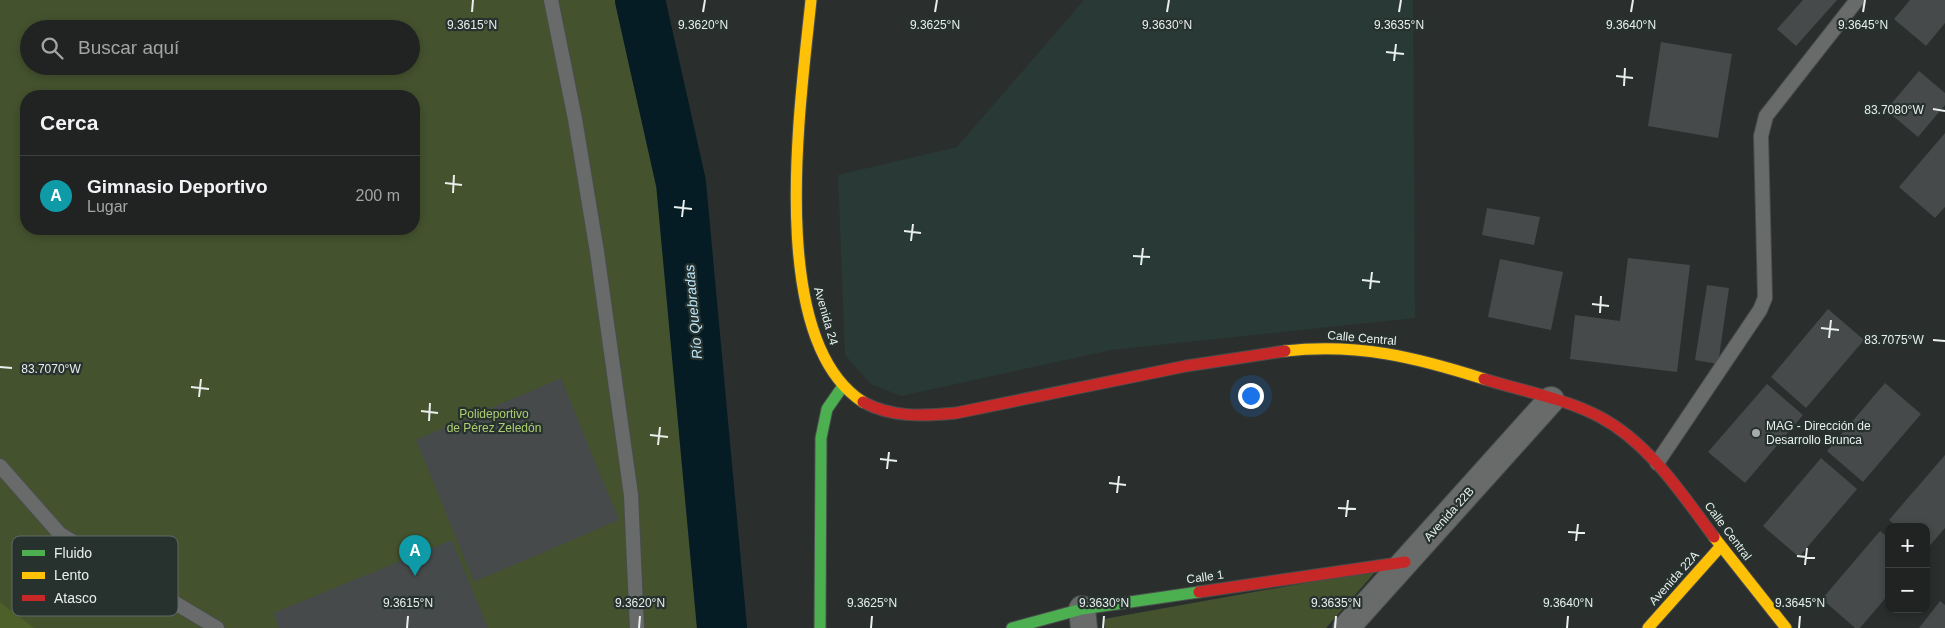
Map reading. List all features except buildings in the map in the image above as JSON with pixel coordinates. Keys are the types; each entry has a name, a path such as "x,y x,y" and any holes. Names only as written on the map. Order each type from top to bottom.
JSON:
{"main road":[{"name":"Avenida 24","path":"811,0 796,186 798,255 801,277 819,346 831,369 843,386"},
{"name":"Calle Central","path":"843,386 870,407 885,412 903,415 948,414 1200,363 1275,352 1334,348 1377,352 1417,359 1591,413 1625,434 1657,463 1786,628"},
{"path":"820,628 821,438 828,409 843,386"},
{"name":"Avenida 22A","path":"1648,628 1721,546"},
{"name":"Calle 1","path":"1012,628 1083,618 1405,562"}],"street":[{"name":"Avenida 22B","path":"1346,628 1551,400"}],"lane":[{"path":"551,0 575,119 596,242 632,494 637,628"},
{"path":"1657,463 1760,310 1765,298 1761,136 1766,116 1857,0"},
{"path":"0,466 63,536"},
{"path":"178,605 217,628"}],"shaded area":[{"path":"1084,0 1413,0 1415,318 1111,350 901,396 871,384 845,355 838,175 957,147"}],"green space":[{"name":"Polideportivo de Pérez Zeledón","path":"0,0 640,0 681,183 722,628 27,628 12,616 178,616 178,536 12,536 12,616 0,606"},
{"path":"1377,570 1326,628 1105,628 1104,619"},
{"path":"0,602 12,611 12,616 18,616 34,628 0,628"}],"waterway":[{"name":"Río Quebradas","path":"640,0 681,183 722,628"}],"traffic: fast":[{"path":"820,628 821,438 827,409 843,386"},
{"path":"1012,628 1082,609 1199,592"}],"traffic: slow":[{"path":"811,0 797,155 796,215 801,273 812,327 832,371 863,402"},
{"path":"1285,351 1337,349 1386,354 1434,364 1484,379"},
{"path":"1714,537 1786,628"},
{"path":"1648,628 1721,546"}],"traffic: jam":[{"path":"863,402 885,411 908,415 956,413 1186,366 1285,351"},
{"path":"1484,379 1543,395 1586,410 1618,428 1649,455 1677,487 1714,537"},
{"path":"1199,592 1405,562"}],"place":[{"name":"MAG - Dirección de Desarrollo Brunca","path":"1756,433"},
{"name":"Gimnasio Deportivo","path":"415,576"}]}
